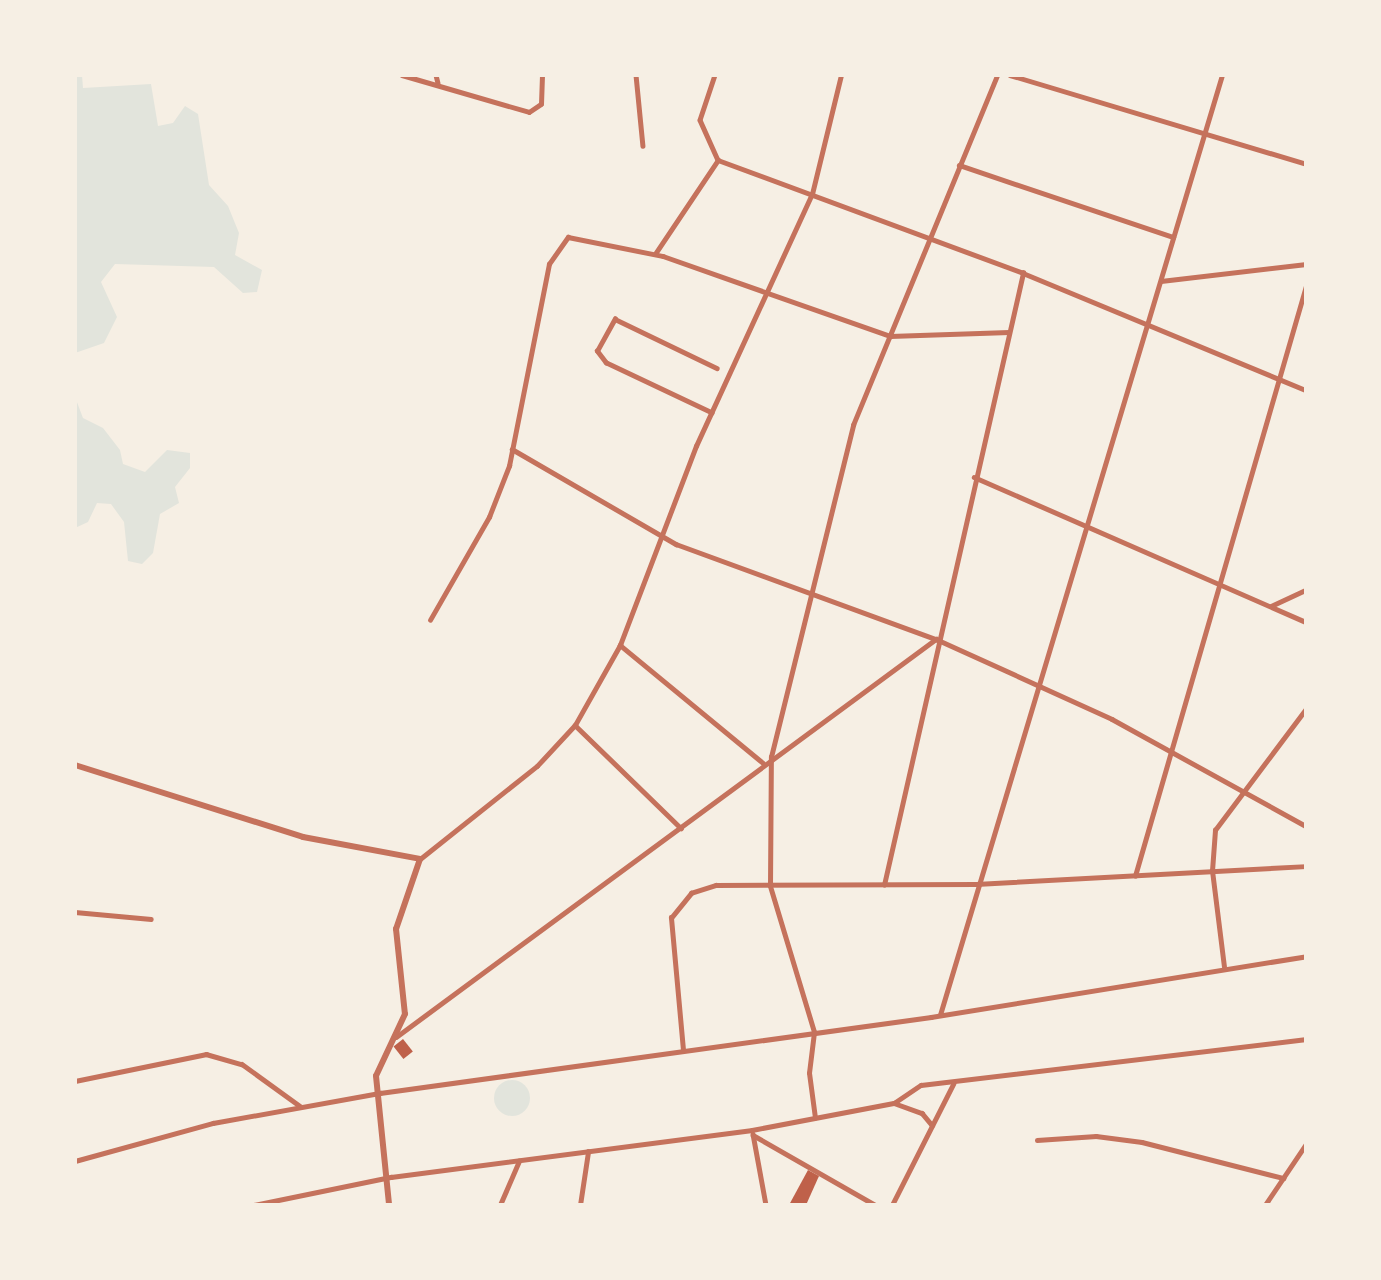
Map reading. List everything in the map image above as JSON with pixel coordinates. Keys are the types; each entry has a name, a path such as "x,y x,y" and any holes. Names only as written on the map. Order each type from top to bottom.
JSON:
{"street":[{"path":"402,75 438,83 529,112 541,104 542,75"},
{"path":"436,75 438,83"},
{"path":"636,75 643,146"},
{"path":"715,75 700,120 718,160 929,236 1306,390"},
{"path":"396,1037 407,1003 396,929 420,859 537,766 575,725 620,645 712,412 812,194 841,75"},
{"path":"815,1118 809,1073 814,1032 771,886 771,757 853,425 997,75"},
{"path":"1010,75 1204,135 1306,163"},
{"path":"940,1015 976,884 1222,75"},
{"path":"654,254 718,160"},
{"path":"959,165 1173,237"},
{"path":"430,620 488,517 512,449 527,352 549,264 561,241 575,235 654,254 768,291 890,336 1009,332"},
{"path":"1160,281 1306,264"},
{"path":"884,885 936,639 1023,273"},
{"path":"1135,876 1223,585 1306,286"},
{"path":"712,412 606,363 597,351 615,319 717,368"},
{"path":"512,449 664,536 809,595 936,639 1172,751 1306,826"},
{"path":"974,477 1306,622"},
{"path":"1270,606 1306,590"},
{"path":"390,1204 391,1177 378,1061 396,1037 681,828 771,757 936,639"},
{"path":"620,645 763,763"},
{"path":"1224,967 1212,871 1215,830 1306,709"},
{"path":"575,725 681,828"},
{"path":"75,765 303,837 420,859"},
{"path":"683,1050 669,942 677,904 716,885 976,884 1306,866"},
{"path":"75,912 151,919"},
{"path":"75,1161 301,1106 940,1015 1224,967 1306,956"},
{"path":"254,1205 391,1177 753,1132 894,1103 921,1085 1306,1039"},
{"path":"75,1081 206,1054 242,1063 301,1106"},
{"path":"892,1205 953,1083"},
{"path":"894,1103 922,1113 932,1125"},
{"path":"753,1132 766,1204"},
{"path":"753,1132 875,1205"},
{"path":"1037,1140 1096,1136 1142,1142 1283,1178"},
{"path":"1265,1205 1306,1144"},
{"path":"580,1205 588,1152"},
{"path":"500,1205 519,1161"},
{"path":"1271,1199 1279,1205"}],"shaded area":[{"path":"75,75 82,75 83,88 151,84 158,126 173,123 185,106 198,114 209,185 228,206 239,233 235,255 262,270 257,292 243,293 214,267 115,264 101,282 117,317 104,343 75,353"},
{"path":"75,397 83,418 103,428 120,450 123,464 145,472 167,450 190,453 190,468 175,487 179,503 160,514 153,553 142,564 128,561 124,522 111,504 97,503 88,522 75,528"},
{"path":"512,1080 525,1085 530,1098 525,1111 512,1116 499,1111 494,1098 499,1085"}],"building":[{"path":"403,1039 413,1052 403,1059 394,1046"},
{"path":"808,1170 819,1176 806,1205 789,1205"}]}
